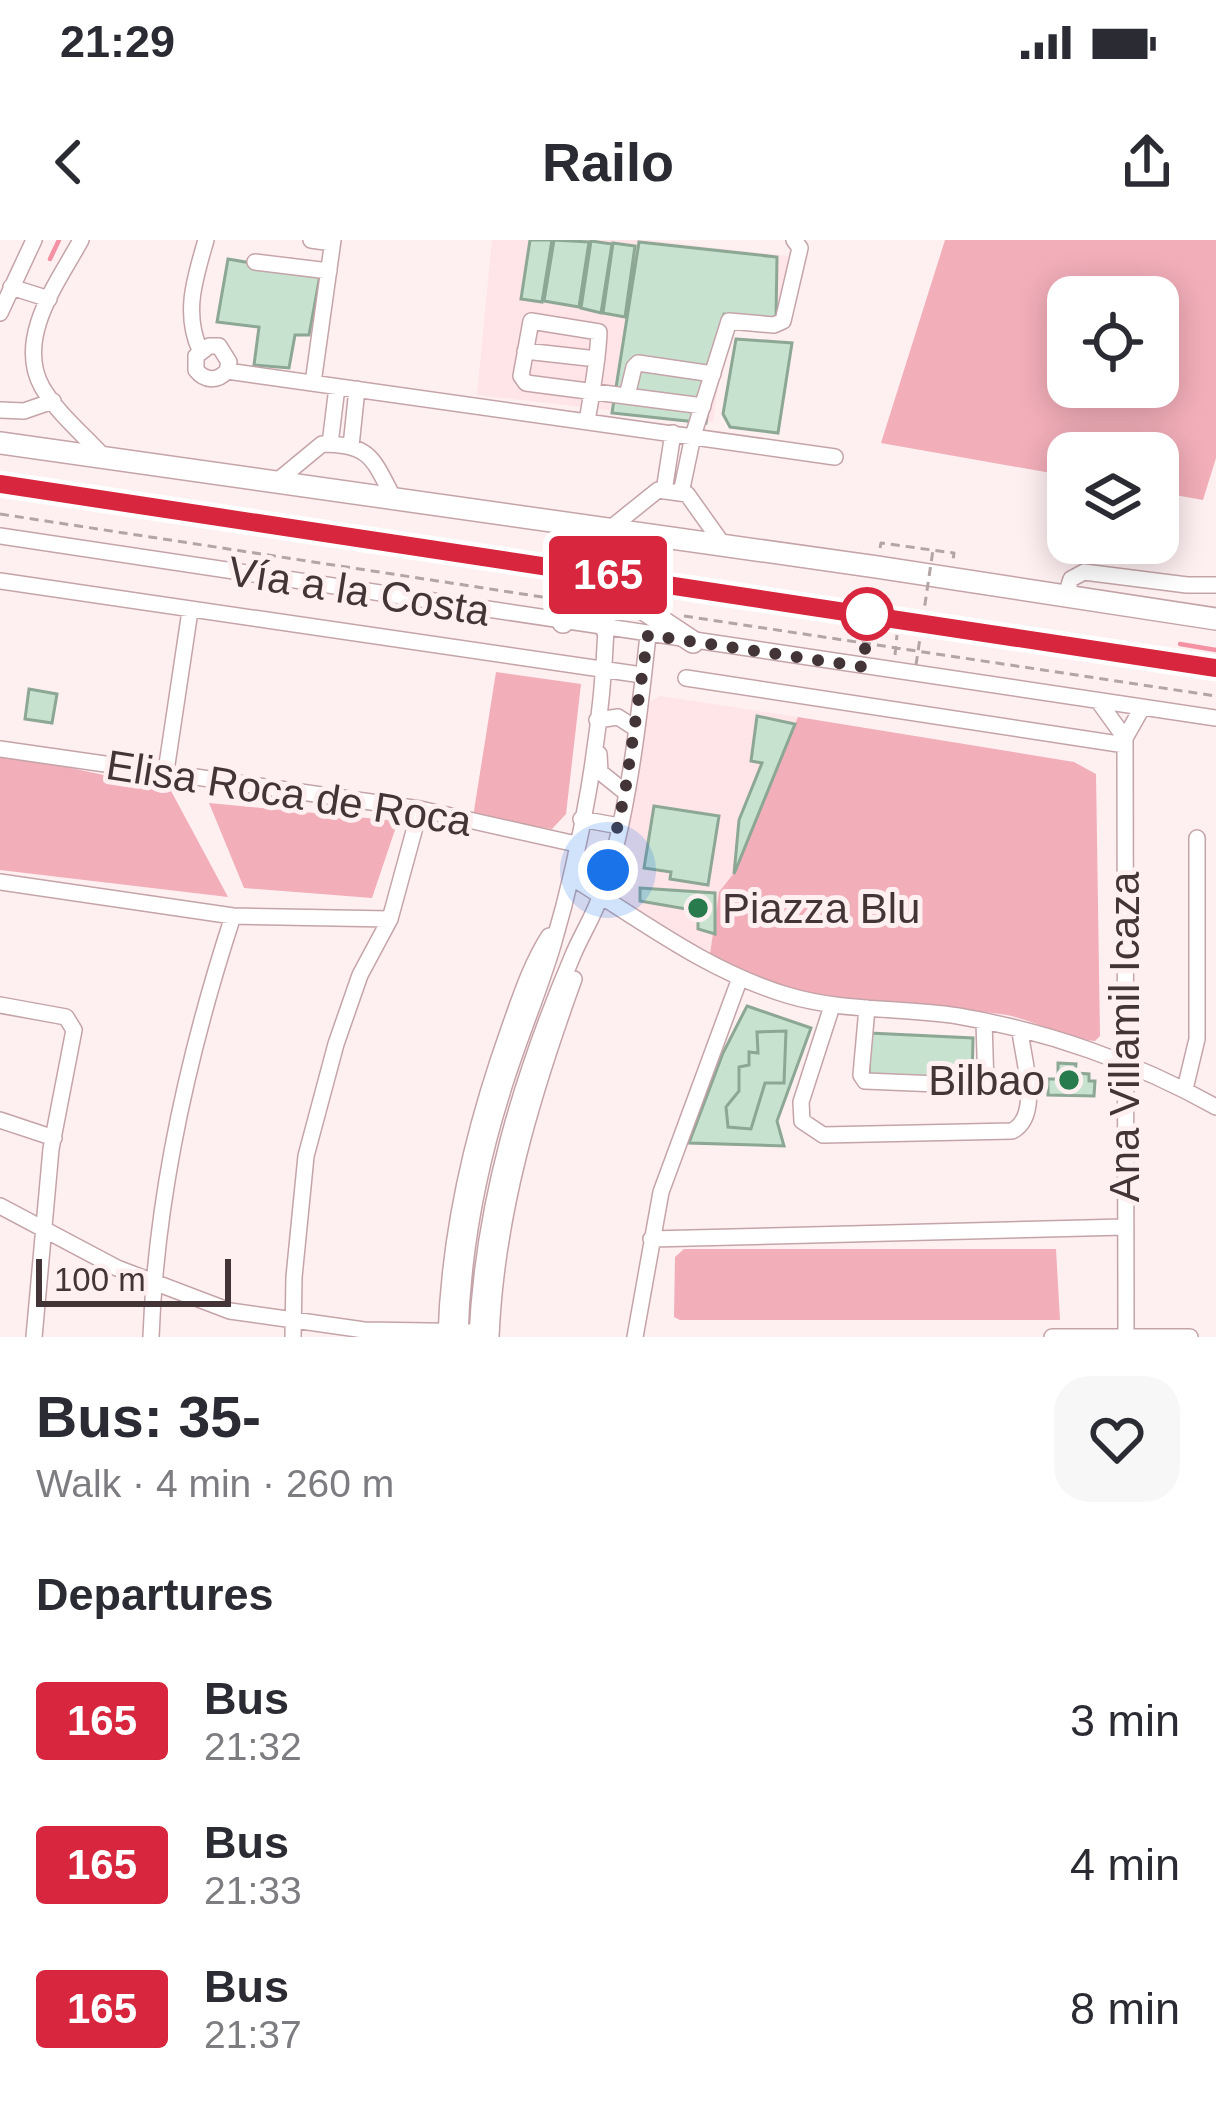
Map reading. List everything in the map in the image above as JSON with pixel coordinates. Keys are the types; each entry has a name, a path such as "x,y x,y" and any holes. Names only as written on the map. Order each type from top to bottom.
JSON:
{"highway":[{"path":"0,442 1216,619"},
{"name":"Vía a la Costa","path":"0,484 549,566 581,580"},
{"path":"563,622 576,609 581,580"},
{"path":"581,580 899,619 1216,668"},
{"path":"581,580 606,628"},
{"path":"581,580 652,612 693,642"}],"street":[{"path":"0,313 34,240"},
{"path":"81,240 40,319 34,362 53,401 104,457"},
{"path":"206,240 190,309 190,325 200,350 194,363 201,376 215,380 226,371 835,457"},
{"path":"310,240 333,242 313,383"},
{"path":"672,492 730,321 774,325 783,321 800,248 794,240"},
{"path":"255,262 329,271"},
{"path":"11,287 49,299"},
{"path":"587,421 592,390 597,359 600,336 596,329 536,320 528,325 521,376 526,383 592,390 704,406"},
{"path":"200,350 218,346 226,353 226,371"},
{"path":"525,350 597,359"},
{"path":"627,396 638,364 712,374"},
{"path":"330,443 337,387"},
{"path":"351,446 358,389"},
{"path":"0,410 24,411 53,401"},
{"path":"672,492 673,433"},
{"path":"276,482 315,447 351,446 370,455 394,499"},
{"path":"607,531 658,490 687,494 724,546"},
{"name":"Vía a la Costa","path":"0,536 1216,718"},
{"path":"1066,596 1071,579 1084,572 1216,585"},
{"path":"0,581 642,675"},
{"path":"166,771 190,611"},
{"path":"468,1334 470,1243 489,1140 571,877 604,670 606,628"},
{"path":"468,1334 520,1096 601,895 619,826 648,635"},
{"path":"686,678 1124,742"},
{"path":"1099,702 1124,742"},
{"path":"1124,742 1142,708"},
{"path":"596,723 618,717 634,728"},
{"path":"596,723 602,737 600,772 625,792"},
{"name":"Ana Villamil Icaza","path":"1124,742 1126,1335"},
{"name":"Elisa Roca de Roca","path":"0,749 419,809 576,844"},
{"path":"293,1330 306,1156 360,975 390,919 419,809"},
{"path":"581,818 619,826"},
{"path":"1185,1089 1197,1039 1197,838"},
{"path":"571,877 640,923 782,994 832,1006 984,1022 1020,1031 1125,1063 1216,1107"},
{"path":"0,882 232,916 390,919"},
{"path":"151,1337 153,1281 188,1079 232,916"},
{"path":"635,1337 651,1239 674,1150 740,977"},
{"path":"0,1005 66,1017 74,1030 54,1138 34,1337"},
{"path":"832,1006 801,1102 802,1120 823,1135 1012,1131 1020,1127 1029,1112 1020,1031"},
{"path":"867,1008 861,1076 866,1081 986,1086 984,1022"},
{"path":"0,1120 54,1138"},
{"path":"0,1206 117,1268 293,1330 468,1334"},
{"path":"651,1239 1124,1227"},
{"path":"1052,1337 1190,1337"}],"path":[{"path":"916,665 933,550 954,553 952,567"},
{"path":"894,662 899,619"}],"shaded area":[{"path":"492,240 645,240 788,256 780,320 728,318 713,422 477,395"},
{"path":"945,240 1216,240 1216,458 1203,500 1179,496 1179,432 1047,432 1047,472 881,443"},
{"path":"496,672 581,684 566,814 552,829 473,817"},
{"path":"660,696 798,717 734,874 719,892 710,954 621,905 615,896 612,879 645,714 651,701"},
{"path":"798,717 1074,762 1096,774 1100,1036 1095,1041 1007,1015 831,999 710,954 719,892 734,873"},
{"path":"0,753 170,789 228,897 0,870"},
{"path":"209,803 398,821 372,898 244,888"},
{"path":"684,1249 1056,1249 1060,1320 680,1320 674,1317 675,1257"}],"building":[{"path":"530,240 552,240 542,302 521,299"},
{"path":"554,240 589,242 579,307 544,301"},
{"path":"591,241 612,244 601,313 581,308"},
{"path":"639,242 777,257 776,318 724,314 706,423 612,413"},
{"path":"613,243 635,246 625,317 603,313"},
{"path":"228,259 320,275 309,335 295,335 289,368 254,365 259,327 217,322"},
{"path":"736,339 792,343 778,433 730,427 723,414"},
{"path":"29,689 57,694 52,723 25,719"},
{"path":"757,716 795,724 734,874 739,820 762,763 751,761"},
{"path":"654,806 719,816 708,885 670,879 671,872 644,868"},
{"name":"Piazza Blu","path":"640,888 715,893 715,934 698,929 698,911 640,901"},
{"path":"747,1006 811,1028 777,1121 784,1146 689,1143 723,1053"},
{"path":"786,1031 784,1083 765,1083 751,1129 728,1127 726,1107 739,1091 739,1067 749,1065 749,1052 758,1053 757,1032"},
{"path":"869,1033 973,1038 972,1084 869,1076"},
{"name":"Bilbao","path":"1058,1063 1076,1064 1075,1073 1089,1074 1089,1081 1095,1081 1094,1096 1048,1095 1048,1079 1058,1079"}],"waterway":[{"path":"50,259 59,240"},
{"path":"1180,644 1216,650"}],"bus line":[{"name":"165","path":"0,484 1216,668"}],"place":[{"name":"Piazza Blu","path":"698,908"},
{"name":"Bilbao","path":"1069,1080"}],"route":[{"path":"608,870 625,792 648,635 864,667 867,614"}]}
